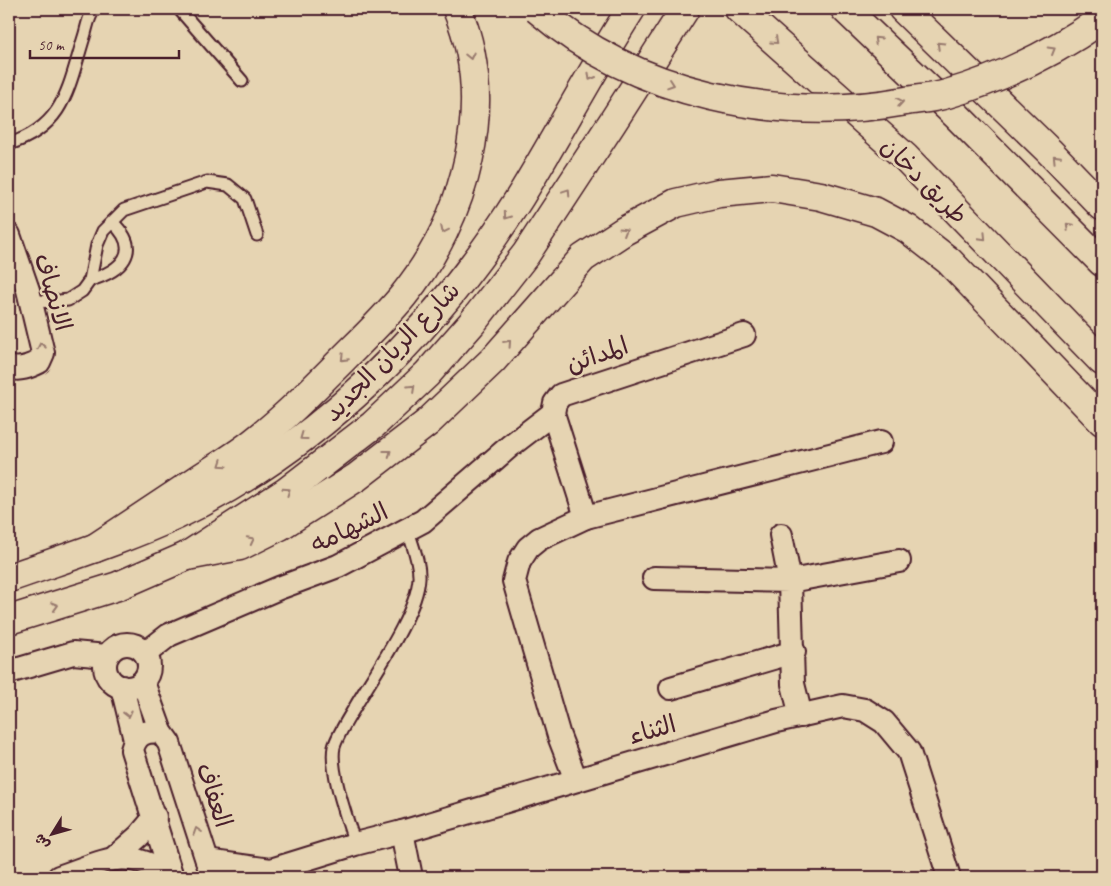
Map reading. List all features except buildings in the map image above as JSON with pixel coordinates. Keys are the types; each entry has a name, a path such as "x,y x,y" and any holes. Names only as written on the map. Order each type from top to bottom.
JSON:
{"main road":[{"path":"9,578 95,548 254,442 301,402 404,295 441,236 460,193 473,136 475,101 472,68 457,9"},
{"path":"537,9 587,44 664,81 702,94 779,107 817,110 874,107 946,94 1000,76 1040,56 1102,19"},
{"name":"شارع الريان الجديد","path":"95,548 177,514 226,488 277,456 354,395 434,314 478,258 519,198 631,9"},
{"name":"شارع الريان الجديد","path":"188,556 286,492 337,455 373,425 427,374 472,323 526,254 685,9"},
{"name":"طريق دخان","path":"739,9 904,157 1102,361"},
{"path":"845,9 957,116 1102,262"},
{"path":"903,9 1049,151 1102,206"},
{"path":"9,620 118,586 188,556 240,546 280,526 357,477 427,423 493,360 583,258 624,231 676,203 719,193 772,188 821,196 876,212 908,229 949,262 1102,421"}],"street":[{"name":"الانصاف","path":"9,235 28,290 43,353 39,362 27,368 14,369 9,367"},
{"name":"المدائن","path":"553,413 555,403 561,395 744,335"},
{"path":"553,413 586,517"},
{"name":"الشهامه","path":"146,653 170,635 280,588 338,566 408,530 423,521 510,446 553,413"},
{"path":"576,780 559,736 514,581 519,562 528,548 539,539 586,517 882,442"},
{"path":"780,534 790,581 794,652 793,684 801,716"},
{"path":"654,578 790,581 899,561"},
{"path":"125,643 133,644 146,653 150,668 143,682 137,686 122,687 109,678 105,663 111,649 125,643"},
{"path":"671,688 794,652"},
{"path":"9,672 73,653 107,656"},
{"name":"العفاف","path":"143,682 161,732 169,743 210,869"},
{"path":"122,687 135,740 132,750 155,817 172,876"},
{"name":"الثناء","path":"210,869 268,874 355,844 801,716 843,706 865,710 884,722 909,752 949,877"},
{"path":"135,740 143,733 161,732"},
{"path":"114,858 139,836 155,817"},
{"path":"402,832 410,877"},
{"path":"59,877 114,858 132,858 151,863 172,876"}],"lane":[{"path":"9,144 30,137 48,124 62,105 95,9"},
{"path":"179,9 242,80"},
{"path":"29,300 51,302 68,300 82,292 90,280 97,245 103,232 124,210 207,182 228,185 245,199 257,235"},
{"path":"90,280 115,270 126,257 128,245 124,236 113,223"},
{"path":"355,844 336,782 334,748 352,712 404,624 416,595 419,577 408,530"}]}
